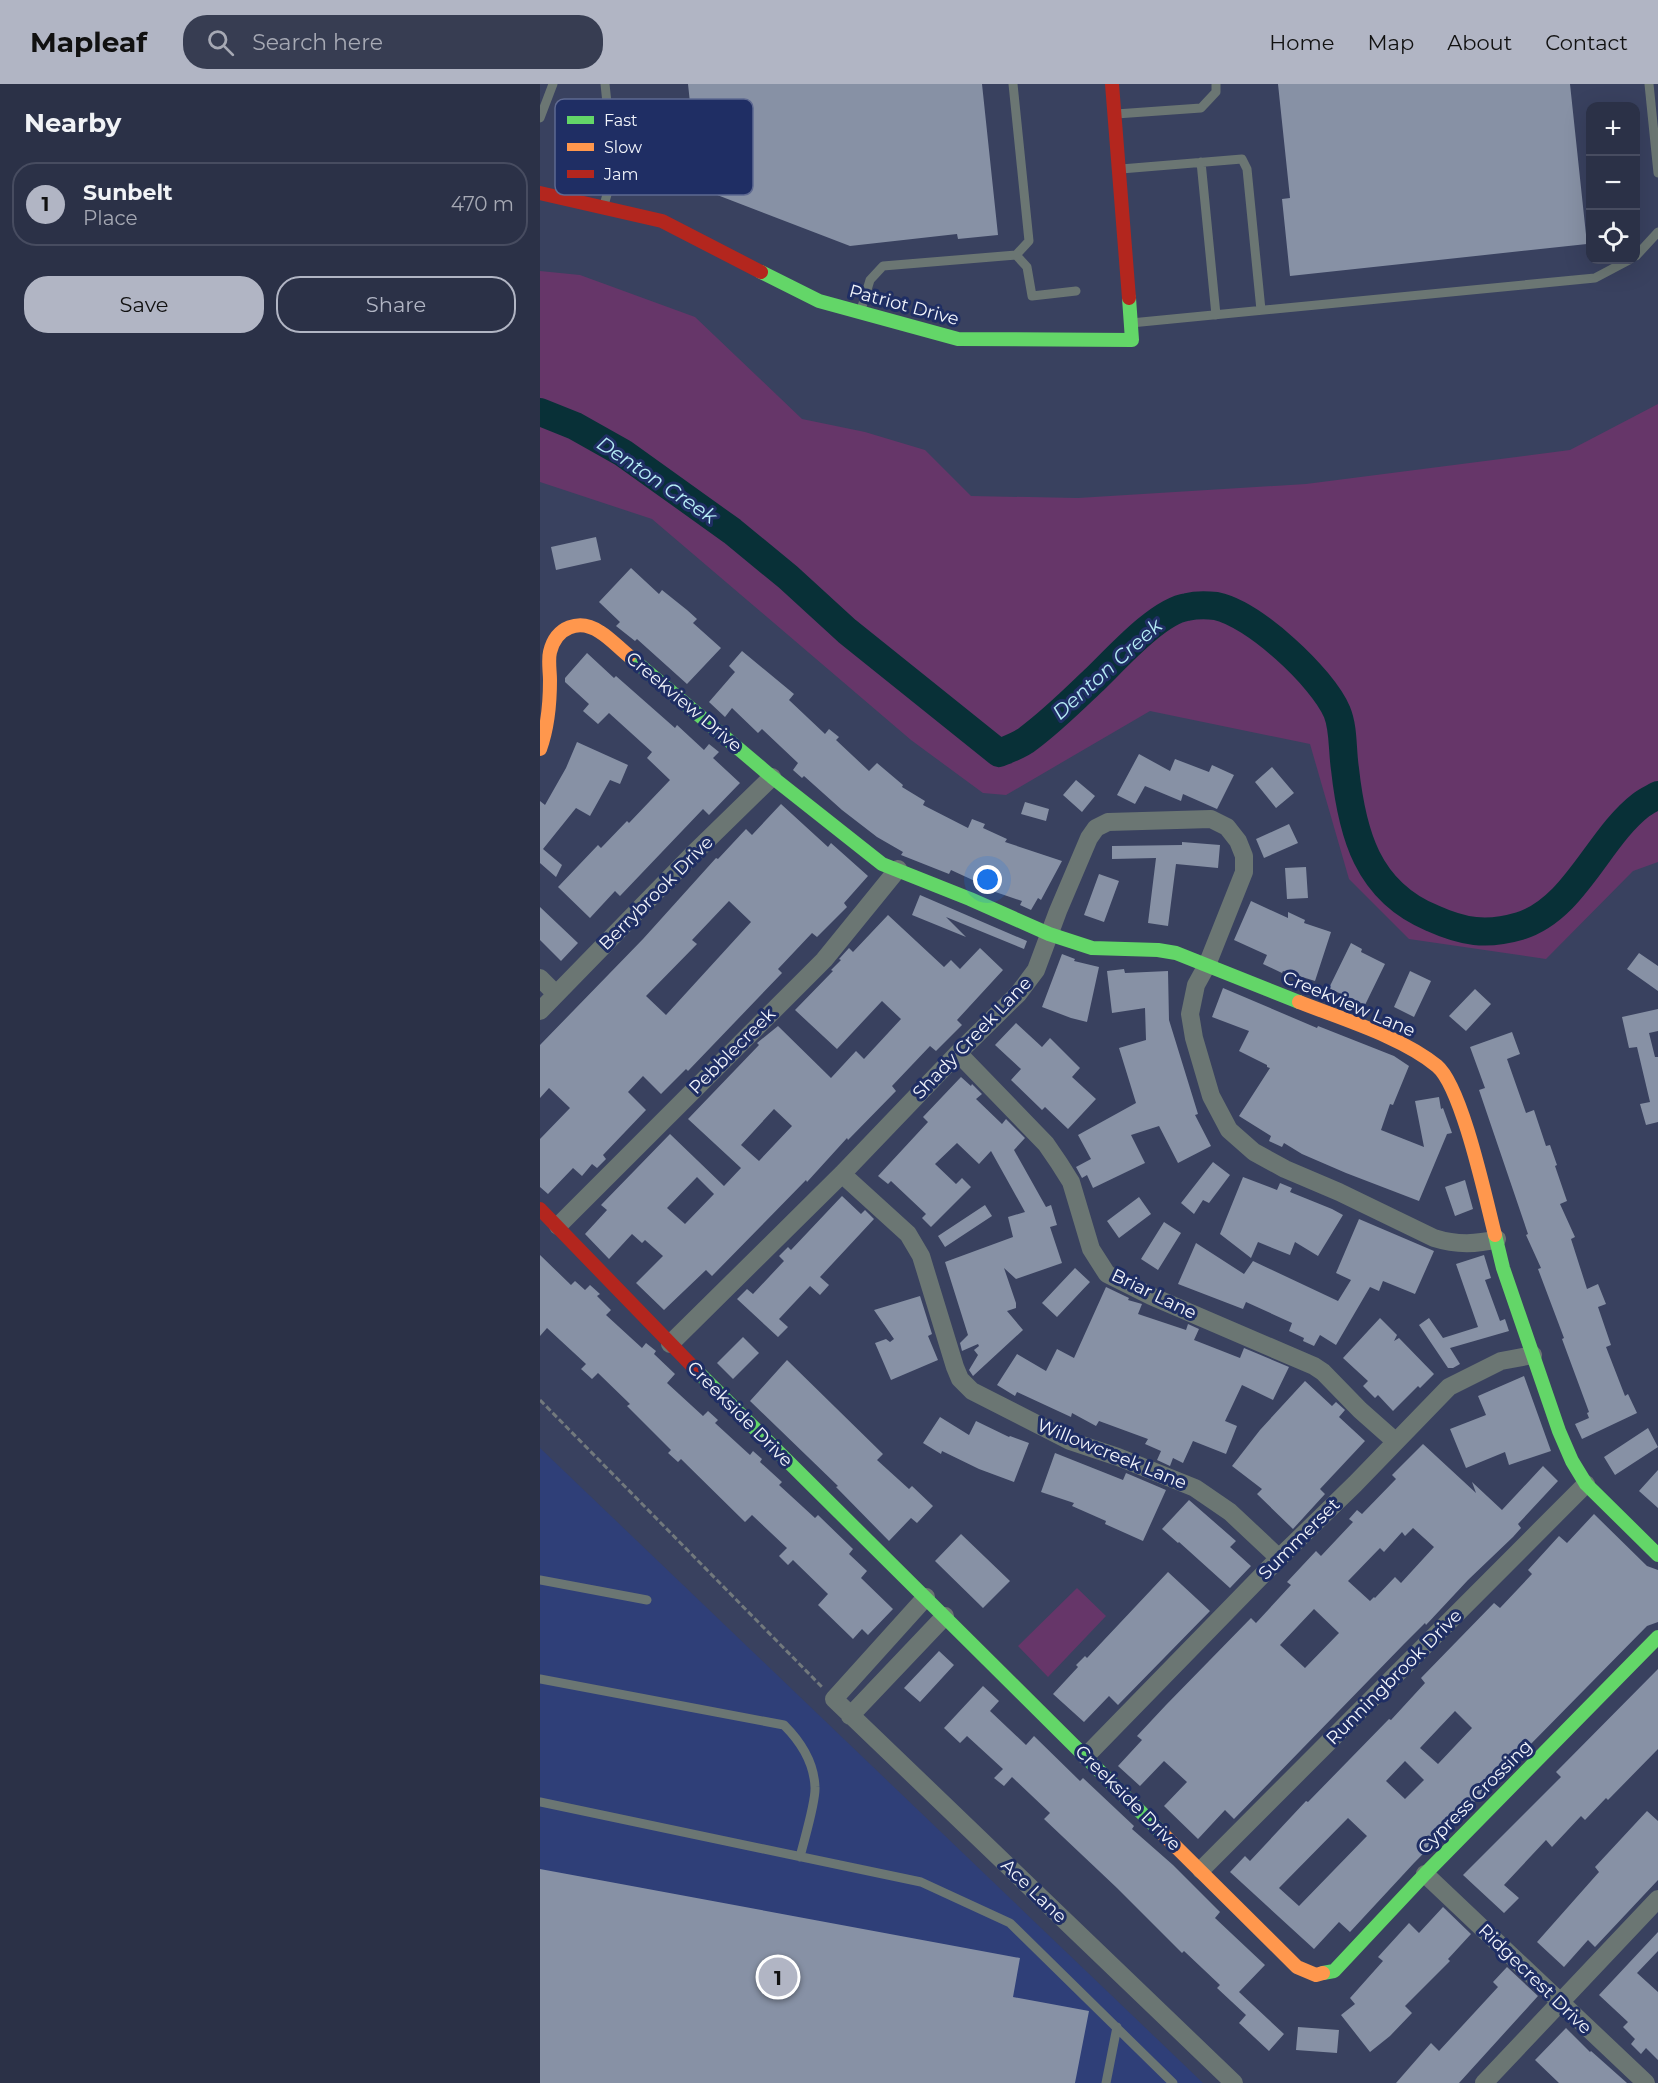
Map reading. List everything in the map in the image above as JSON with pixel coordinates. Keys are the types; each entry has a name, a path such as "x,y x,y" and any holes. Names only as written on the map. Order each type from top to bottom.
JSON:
{"street":[{"path":"1112,84 1131,323"},
{"name":"Patriot Drive","path":"540,193 662,221 819,301 958,339 1132,340 1131,323"},
{"name":"Creekview Drive","path":"540,749 545,736 550,701 550,652 561,633 569,626 581,624 599,631 772,777 882,864 898,869"},
{"name":"Berrybrook Drive","path":"540,1011 691,856 772,777"},
{"name":"Shady Creek Lane","path":"670,1344 842,1174 1018,994 1035,970 1075,868 1096,828 1108,822 1211,819 1227,827 1238,841 1244,856 1244,872 1207,965 1196,985 1190,1014 1194,1038 1211,1096 1229,1130 1254,1152 1285,1170 1339,1192 1434,1238 1449,1243 1466,1244 1480,1244 1497,1239"},
{"name":"Creekview Lane","path":"898,869 1049,934 1092,948 1110,951 1158,950 1176,953 1401,1043 1439,1067 1454,1093 1464,1122 1497,1239 1503,1269 1559,1431 1572,1461 1586,1484 1658,1556"},
{"name":"Pebblecreek","path":"558,1226 824,960 898,869"},
{"path":"540,978 556,994"},
{"name":"Briar Lane","path":"958,1053 1046,1144 1059,1163 1071,1182 1091,1250 1107,1274 1151,1296 1314,1366 1395,1441"},
{"name":"Willowcreek Lane","path":"842,1174 908,1234 921,1256 960,1379 972,1391 1070,1441 1118,1457 1195,1488 1230,1512 1279,1558"},
{"path":"540,1209 558,1226"},
{"name":"Creekside Drive","path":"558,1226 670,1344 1298,1967 1316,1975"},
{"name":"Summerset","path":"1086,1756 1449,1387 1501,1361 1533,1355"},
{"name":"Runningbrook Drive","path":"1201,1870 1586,1484"},
{"path":"834,1699 926,1597"},
{"path":"850,1716 945,1616"},
{"name":"Cypress Crossing","path":"1316,1975 1335,1971 1425,1874 1658,1637"},
{"name":"Ace Lane","path":"834,1699 1234,2083"},
{"name":"Ridgecrest Drive","path":"1425,1874 1646,2083"},
{"path":"1484,2083 1658,1899"}],"lane":[{"path":"540,118 553,84"},
{"path":"605,84 607,99"},
{"path":"861,312 870,280 883,266 1016,255 1029,241 1013,84"},
{"path":"1114,115 1201,108 1216,92 1216,84"},
{"path":"1649,84 1658,173"},
{"path":"1119,169 1242,159 1247,169 1261,310"},
{"path":"1201,162 1216,315"},
{"path":"604,208 607,195"},
{"path":"1640,251 1658,232"},
{"path":"1016,255 1027,267 1032,296 1076,291"},
{"path":"1131,323 1595,278 1621,264"},
{"path":"540,1580 647,1600"},
{"path":"540,1679 784,1725 796,1738 810,1763 815,1788 800,1857"},
{"path":"540,1802 921,1882 1010,1923 1117,2027 1165,2079 1173,2083"},
{"path":"1106,2083 1117,2027"}],"path":[{"path":"540,1400 834,1699"}],"shaded area":[{"path":"540,271 580,275 695,317 802,419 865,432 925,450 971,496 1078,498 1306,484 1570,450 1658,404 1658,862 1633,871 1546,959 1409,939 1349,879 1310,744 1150,711 1006,795 983,793 911,740 652,519 540,482"},
{"path":"540,1448 1203,2083 540,2083"},
{"path":"1077,1588 1106,1616 1048,1677 1018,1646"}],"building":[{"path":"688,84 982,84 998,235 958,239 957,234 850,246 717,195 753,195 753,99 690,99"},
{"path":"1278,84 1570,84 1586,244 1290,276 1282,199 1290,198"},
{"path":"596,537 601,560 556,570 551,547"},
{"path":"631,568 659,594 662,590 687,610 697,619 693,623 721,648 687,684 637,639 635,641 616,626 620,622 599,602"},
{"path":"742,651 794,694 789,700 825,734 829,729 839,737 836,740 869,771 877,763 903,785 902,787 925,801 923,805 968,828 972,819 985,824 983,828 1007,839 1005,842 1062,861 1041,900 1038,898 1031,910 1020,905 1022,901 975,885 977,882 951,870 949,874 901,855 903,852 877,837 804,776 802,778 793,770 798,763 762,729 758,733 732,708 725,717 709,702 735,672 729,666"},
{"path":"587,653 675,728 677,725 704,750 709,744 719,752 713,758 740,783 709,815 703,809 620,896 615,891 590,918 558,887 598,845 601,848 627,821 629,823 670,780 647,758 652,752 609,713 598,724 583,711 589,704 565,682 565,678"},
{"path":"577,742 628,765 620,784 610,780 590,816 576,808 543,849 562,865 556,877 540,863 540,801 545,805 566,768"},
{"path":"1139,754 1170,771 1175,759 1209,772 1212,765 1234,775 1217,809 1183,794 1181,801 1145,786 1135,804 1117,795"},
{"path":"1272,767 1294,793 1276,808 1255,782"},
{"path":"1076,780 1095,796 1082,812 1063,795"},
{"path":"1025,802 1049,809 1046,821 1021,814"},
{"path":"781,804 828,847 831,843 868,876 844,903 847,907 817,937 812,933 778,969 782,973 688,1071 686,1069 661,1094 643,1076 628,1092 646,1110 603,1155 606,1159 597,1168 592,1164 582,1176 573,1168 548,1194 540,1187 540,1139 570,1108 549,1088 540,1098 540,1045 643,939 716,858 718,859 746,829 752,835","holes":["729,901 751,922 666,1015 646,996 697,944 692,940"]},
{"path":"1289,824 1298,843 1264,858 1256,839"},
{"path":"1182,842 1220,845 1218,868 1176,864 1168,926 1148,923 1156,858 1112,859 1112,846 1182,845"},
{"path":"1306,867 1308,898 1287,899 1285,868"},
{"path":"1099,874 1119,881 1104,922 1084,915"},
{"path":"920,895 1027,941 1024,949 946,917 966,937 912,915"},
{"path":"1251,901 1288,918 1288,912 1305,920 1304,923 1331,932 1315,981 1283,971 1282,973 1263,964 1267,955 1234,940"},
{"path":"540,907 578,943 561,961 540,940"},
{"path":"888,915 944,967 951,960 960,969 980,948 1003,970 957,1020 962,1025 936,1051 930,1046 892,1086 896,1091 848,1140 847,1138 807,1182 806,1180 712,1276 706,1270 664,1310 636,1283 663,1256 645,1240 642,1243 632,1234 609,1259 585,1234 607,1210 601,1205 670,1134 724,1186 741,1168 688,1119 759,1045 757,1043 778,1026 831,1078 856,1051 864,1059 901,1019 882,1001 837,1049 795,1010 833,971 831,970 849,948 853,952","holes":["774,1109 792,1126 759,1161 741,1145","697,1177 714,1194 685,1224 667,1208"]},
{"path":"1351,943 1362,949 1361,952 1385,964 1365,1005 1357,1001 1354,1006 1343,1000 1345,996 1329,988"},
{"path":"1639,953 1658,966 1658,991 1627,969"},
{"path":"1062,954 1075,959 1074,961 1099,967 1087,1022 1042,1007"},
{"path":"1124,969 1125,973 1168,971 1169,1020 1198,1114 1195,1115 1211,1146 1178,1163 1159,1126 1131,1135 1145,1163 1093,1188 1087,1175 1082,1178 1076,1167 1091,1159 1078,1135 1136,1103 1119,1048 1146,1040 1145,1008 1112,1013 1107,971"},
{"path":"1410,971 1431,981 1414,1017 1394,1007"},
{"path":"1223,988 1317,1028 1318,1026 1394,1056 1409,1066 1393,1105 1390,1104 1381,1130 1424,1147 1415,1101 1439,1097 1441,1109 1443,1108 1452,1133 1447,1134 1419,1201 1346,1173 1302,1154 1284,1143 1282,1147 1269,1141 1271,1136 1239,1116 1270,1068 1239,1051 1249,1031 1212,1017"},
{"path":"1475,989 1491,1004 1466,1031 1449,1016"},
{"path":"1658,1009 1658,1031 1649,1033 1655,1057 1658,1057 1658,1122 1646,1125 1640,1104 1650,1102 1637,1047 1629,1048 1622,1017"},
{"path":"1016,1023 1042,1047 1050,1038 1080,1068 1072,1077 1096,1099 1068,1129 1045,1107 1042,1110 1011,1080 1021,1069 995,1045"},
{"path":"1512,1032 1520,1054 1507,1059 1526,1113 1534,1110 1546,1146 1550,1145 1567,1201 1560,1204 1575,1237 1571,1239 1587,1289 1598,1284 1606,1304 1598,1307 1611,1345 1606,1347 1625,1396 1628,1394 1637,1413 1582,1439 1575,1424 1589,1418 1587,1413 1589,1412 1538,1269 1541,1268 1526,1235 1528,1234 1479,1090 1485,1088 1470,1047"},
{"path":"961,1077 982,1094 976,1099 1002,1124 1006,1119 1025,1138 1014,1150 1046,1207 1051,1205 1057,1225 1050,1227 1062,1263 1016,1279 1004,1268 1016,1303 1016,1308 1007,1311 1023,1330 973,1376 969,1370 978,1355 974,1350 979,1346 978,1344 962,1351 960,1343 968,1335 945,1262 1013,1237 1008,1217 1025,1212 991,1151 979,1164 957,1143 935,1164 956,1184 962,1178 971,1187 931,1227 922,1218 926,1214 891,1181 888,1184 878,1176 928,1122 923,1117"},
{"path":"1213,1162 1230,1175 1209,1203 1203,1200 1194,1214 1181,1203"},
{"path":"1243,1177 1277,1190 1280,1183 1292,1188 1290,1192 1343,1215 1318,1256 1295,1242 1290,1255 1258,1242 1251,1258 1220,1234"},
{"path":"1465,1180 1473,1209 1455,1216 1445,1187"},
{"path":"842,1196 861,1214 865,1210 874,1219 820,1277 829,1285 820,1295 810,1286 779,1319 788,1327 778,1337 737,1299 747,1289 753,1294 784,1261 779,1256 788,1247 791,1250"},
{"path":"1139,1197 1151,1214 1119,1238 1107,1221"},
{"path":"985,1205 992,1216 945,1247 938,1236"},
{"path":"1359,1219 1434,1251 1415,1294 1383,1281 1379,1291 1370,1287 1336,1345 1320,1335 1314,1346 1289,1331 1292,1323 1246,1302 1243,1309 1178,1284 1196,1243 1244,1274 1253,1261 1338,1301 1351,1280 1336,1273"},
{"path":"1164,1222 1181,1233 1158,1270 1141,1259"},
{"path":"540,1255 571,1285 575,1281 585,1290 590,1285 600,1294 597,1296 611,1310 606,1315 642,1348 646,1343 656,1351 654,1354 675,1374 667,1383 703,1416 708,1411 718,1420 715,1423 750,1455 753,1451 762,1459 760,1462 782,1482 779,1485 815,1518 818,1515 853,1549 849,1554 867,1571 861,1578 893,1609 868,1635 862,1629 853,1639 818,1605 828,1594 793,1560 788,1565 779,1556 787,1548 752,1515 745,1522 681,1459 678,1462 668,1453 671,1450 627,1406 630,1404 598,1373 592,1379 581,1369 586,1364 547,1328 540,1336"},
{"path":"1484,1255 1491,1278 1485,1280 1500,1321 1505,1319 1509,1331 1450,1348 1460,1364 1448,1368 1419,1325 1429,1318 1443,1338 1478,1327 1456,1264"},
{"path":"1075,1268 1090,1282 1057,1317 1042,1303"},
{"path":"1106,1287 1129,1298 1128,1300 1142,1304 1138,1314 1186,1330 1188,1324 1199,1329 1194,1340 1240,1358 1244,1348 1289,1367 1273,1400 1242,1385 1225,1421 1237,1426 1226,1454 1193,1441 1183,1463 1173,1458 1170,1466 1157,1460 1161,1451 1145,1444 1148,1439 1099,1421 1096,1426 1072,1413 1071,1417 1017,1392 1015,1396 997,1385 1017,1354 1046,1371 1057,1349 1074,1358"},
{"path":"920,1296 932,1334 928,1336 938,1360 891,1380 875,1343 886,1339 890,1342 894,1339 874,1310"},
{"path":"1380,1318 1397,1335 1394,1341 1399,1338 1434,1374 1420,1388 1418,1386 1393,1411 1378,1395 1375,1398 1363,1386 1368,1381 1343,1358"},
{"path":"743,1337 759,1353 733,1379 717,1363"},
{"path":"787,1360 883,1454 877,1460 909,1489 912,1486 933,1506 917,1523 911,1518 889,1541 836,1487 838,1486 750,1401"},
{"path":"1524,1376 1551,1451 1509,1465 1505,1452 1466,1468 1450,1429 1486,1415 1478,1396"},
{"path":"1305,1381 1332,1406 1336,1402 1345,1410 1339,1417 1365,1441 1320,1489 1325,1494 1293,1529 1257,1494 1262,1489 1232,1466 1260,1430"},
{"path":"940,1417 969,1435 976,1421 1009,1437 1029,1443 1014,1482 979,1469 942,1451 941,1454 923,1443"},
{"path":"1648,1428 1658,1447 1615,1475 1604,1457"},
{"path":"1423,1444 1476,1493 1472,1482 1502,1510 1543,1466 1558,1481 1518,1524 1521,1528 1513,1537 1426,1625 1425,1623 1404,1644 1234,1819 1225,1810 1198,1839 1164,1806 1187,1782 1164,1761 1140,1786 1118,1766 1142,1740 1137,1736 1166,1705 1251,1618 1256,1623 1291,1585 1287,1582 1316,1551 1321,1556 1353,1522 1349,1519 1357,1510 1362,1514 1396,1479 1392,1475","holes":["1413,1528 1434,1547 1401,1583 1395,1577 1370,1601 1348,1581 1380,1548 1384,1552 1402,1532 1405,1536","1314,1609 1339,1633 1305,1668 1280,1645"]},
{"path":"1055,1453 1123,1480 1126,1473 1166,1490 1143,1541 1072,1506 1074,1503 1041,1492"},
{"path":"1658,1470 1658,1508 1639,1491"},
{"path":"1189,1500 1236,1541 1230,1547 1251,1566 1230,1588 1162,1529"},
{"path":"1594,1514 1647,1566 1658,1570 1658,1622 1647,1626 1414,1863 1350,1932 1339,1922 1314,1949 1230,1872 1245,1856 1250,1861 1306,1801 1308,1802 1389,1719 1391,1720 1425,1683 1421,1678 1494,1603 1500,1608 1532,1574 1528,1570 1559,1536 1567,1543","holes":["1455,1711 1472,1728 1438,1764 1420,1748","1405,1761 1424,1780 1405,1799 1386,1781","1348,1818 1367,1836 1299,1906 1279,1888"]},
{"path":"961,1534 1010,1581 983,1608 935,1561"},
{"path":"1168,1572 1210,1611 1118,1705 1109,1696 1084,1722 1053,1694 1078,1667 1076,1665 1085,1656 1087,1658"},
{"path":"939,1651 954,1665 920,1702 904,1688"},
{"path":"1658,1669 1658,1749 1608,1800 1606,1798 1585,1820 1581,1816 1552,1847 1546,1840 1504,1885 1519,1898 1504,1913 1463,1875 1561,1777 1556,1772"},
{"path":"983,1686 999,1701 990,1711 1026,1745 1034,1736 1080,1781 1083,1778 1134,1826 1132,1829 1173,1865 1220,1912 1215,1918 1265,1965 1239,1992 1284,2034 1269,2051 1239,2023 1246,2015 1217,1988 1220,1985 1184,1951 1182,1953 1044,1819 1050,1813 1012,1777 1004,1786 994,1778 1003,1769 967,1736 960,1743 944,1728"},
{"path":"1647,1811 1658,1821 1658,1880 1595,1947 1588,1940 1564,1967 1537,1942 1599,1872 1595,1867"},
{"path":"540,1869 1020,1958 1013,1997 1089,2011 1075,2083 540,2083"},
{"path":"1443,1907 1471,1934 1448,1959 1450,1961 1405,2006 1412,2013 1390,2036 1370,2052 1341,2015 1355,2004 1350,1998 1383,1961 1378,1957 1409,1923 1419,1933"},
{"path":"1658,1932 1658,1951 1637,1973 1658,1992 1658,2060 1646,2048 1641,2054 1631,2044 1635,2039 1623,2027 1628,2022 1599,1995"},
{"path":"1507,1967 1538,1996 1459,2083 1396,2083 1431,2043 1439,2051 1498,1987 1493,1982"},
{"path":"1298,2027 1339,2030 1337,2053 1296,2050"},
{"path":"1566,2028 1627,2083 1559,2083 1535,2060"}],"waterway":[{"name":"Denton Creek","path":"540,412 575,426 623,453 732,531 788,577 847,631 999,753 1015,747 1038,731 1138,637 1163,617 1176,610 1194,606 1216,606 1249,621 1302,665 1329,698 1337,712 1341,725 1352,815 1358,837 1378,876 1392,892 1410,906 1454,927 1485,932 1496,931 1520,926 1539,917 1556,905 1571,889 1626,819 1641,805 1658,795"}],"traffic: fast":[{"path":"761,272 819,301 958,339 1132,340 1129,298"},
{"path":"629,656 772,777 882,864 1049,934 1092,948 1158,950 1176,953 1299,1002"},
{"path":"1495,1235 1503,1268 1559,1431 1572,1461 1586,1484 1658,1555"},
{"path":"699,1373 1162,1833"},
{"path":"1323,1973 1334,1971 1425,1874 1658,1637"}],"traffic: slow":[{"path":"540,749 549,707 549,655 557,636 569,627 592,628 607,637 629,656"},
{"path":"1299,1002 1389,1037 1437,1066 1446,1078 1464,1119 1495,1235"},
{"path":"1162,1833 1297,1967 1316,1975 1323,1973"}],"traffic: jam":[{"path":"1112,84 1129,298"},
{"path":"540,193 662,221 761,272"},
{"path":"540,1209 699,1373"}],"place":[{"name":"Sunbelt","path":"778,1977"}]}
